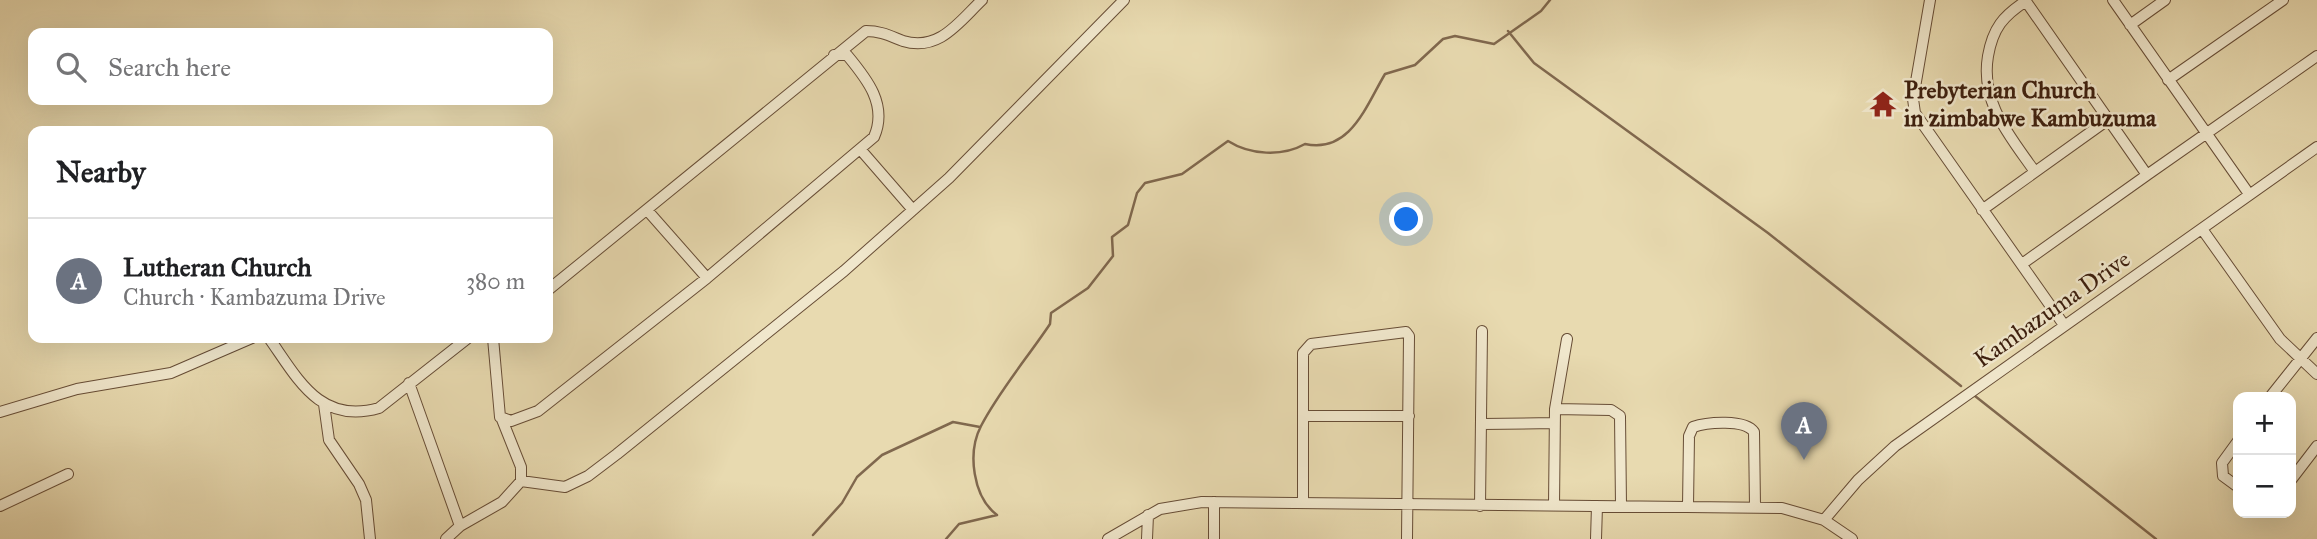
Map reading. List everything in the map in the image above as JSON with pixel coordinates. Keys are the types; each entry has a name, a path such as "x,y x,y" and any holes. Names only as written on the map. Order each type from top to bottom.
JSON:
{"street":[{"path":"553,286 866,31 880,31 921,46 933,43 947,35 982,0"},
{"path":"521,481 565,487 588,476 844,271 913,210 949,178 1124,0"},
{"path":"1930,0 1913,99 1914,113 2064,325"},
{"path":"2113,0 2249,194"},
{"path":"2130,25 2165,0"},
{"path":"2168,80 2283,0"},
{"path":"2035,172 2006,131 1987,92 1986,69 1995,28 2003,17 2026,1 2147,175"},
{"path":"500,417 511,421 538,411 707,278 873,137 879,124 879,112 873,90 847,55 834,55"},
{"path":"2022,264 2317,56"},
{"path":"1982,210 2109,119"},
{"name":"Kambazuma Drive","path":"1825,520 1858,480 1895,446 2317,147"},
{"path":"860,149 913,210"},
{"path":"648,209 707,278"},
{"path":"2202,229 2280,338 2317,374"},
{"path":"1480,506 1482,331"},
{"path":"1303,503 1303,353 1311,344 1406,332 1409,336 1407,539"},
{"path":"2274,392 2317,338"},
{"path":"1554,505 1555,409 1567,339"},
{"path":"0,412 77,389 171,373 240,343"},
{"path":"272,343 303,387 324,404 341,412 363,412 379,408 461,343"},
{"path":"446,539 460,526 502,502 521,481 521,467 500,417 493,343"},
{"path":"409,383 460,526"},
{"path":"324,404 329,440 366,500 370,539"},
{"path":"1555,409 1611,410 1620,416 1620,506"},
{"path":"1303,416 1409,416"},
{"path":"1482,424 1555,423"},
{"path":"1688,506 1689,436 1693,427 1741,424 1754,432 1755,506"},
{"path":"2296,473 2317,446"},
{"path":"2233,448 2222,463 2223,476 2233,483"},
{"path":"0,506 68,474"},
{"path":"1108,539 1148,515 1173,505 1214,502 1755,506 1797,510 1825,520 1852,539"},
{"path":"1214,502 1214,539"},
{"path":"1596,539 1597,506"},
{"path":"1147,539 1148,515"}],"waterway":[{"path":"946,539 959,524 997,515 982,497 975,474 974,449 981,426 1050,324 1051,313 1088,288 1113,256 1112,237 1128,225 1137,193 1145,183 1182,174 1228,141 1246,149 1266,153 1286,151 1305,144 1334,142 1355,125 1385,74 1415,65 1443,39 1455,36 1494,44 1541,11 1550,0"},
{"path":"1508,31 1534,63 1768,233 1961,386"},
{"path":"1975,396 2156,539"},
{"path":"813,535 842,503 857,477 882,455 953,422 980,427"}],"place":[{"name":"Prebyterian Church in zimbabwe Kambuzuma","path":"1883,104"},
{"name":"Lutheran Church","path":"1804,460"}]}
